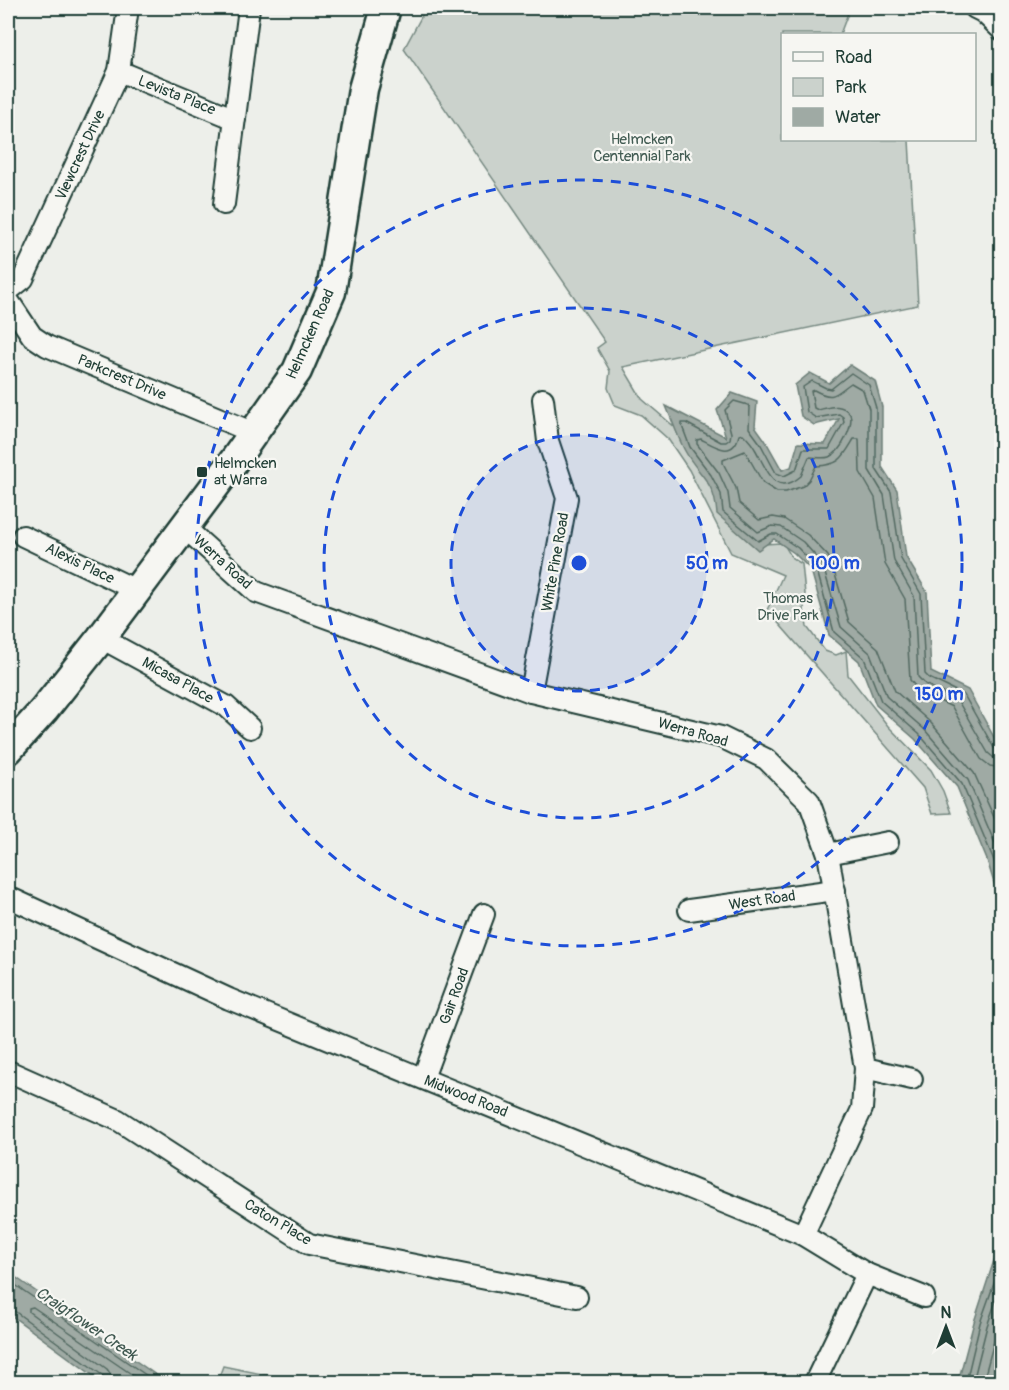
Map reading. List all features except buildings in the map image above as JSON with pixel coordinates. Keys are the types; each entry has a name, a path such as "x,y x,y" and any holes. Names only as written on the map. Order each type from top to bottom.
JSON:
{"main road":[{"name":"Helmcken Road","path":"8,750 44,710 100,638 254,433 297,371 331,292 363,89 386,8"}],"street":[{"name":"Viewcrest Drive","path":"8,291 23,279 118,71 128,8"},
{"name":"Levista Place","path":"224,204 249,8"},
{"path":"975,8 984,12 1002,30"},
{"name":"Levista Place","path":"118,71 235,119"},
{"name":"Parkcrest Drive","path":"8,300 32,336 47,346 254,433"},
{"name":"White Pine Road","path":"531,692 567,498 548,441 543,399"},
{"name":"Werra Road","path":"184,527 256,591 531,692 721,737 766,759 809,801 828,854 865,1068 861,1109 803,1235"},
{"name":"Alexis Place","path":"23,536 136,590"},
{"name":"Micasa Place","path":"100,638 226,706 250,728"},
{"path":"828,854 888,842"},
{"name":"West Road","path":"689,910 834,890"},
{"name":"Midwood Road","path":"8,897 229,999 803,1235 867,1274 924,1297"},
{"name":"Gair Road","path":"423,1078 484,914"},
{"path":"865,1068 912,1079"},
{"name":"Caton Place","path":"8,1071 118,1120 309,1244 577,1297"},
{"path":"815,1383 867,1274"}],"green space":[{"name":"Helmcken Centennial Park","path":"426,8 850,8 840,33 781,33 781,141 909,141 918,305 623,367 642,399 677,429 765,544 780,543 785,546 792,558 802,564 807,627 825,651 836,655 846,651 848,675 888,726 931,770 943,791 951,813 932,814 923,788 767,610 783,575 731,553 689,470 668,439 641,415 615,405 608,388 610,371 597,348 605,342 404,49"},
{"path":"223,1366 301,1382 217,1382"}],"water":[{"path":"850,365 875,381 882,407 882,467 897,490 906,557 927,592 931,672 968,690 1001,750 1001,906 987,860 957,787 915,739 876,705 859,661 829,635 811,570 794,553 774,539 758,550 717,514 713,492 684,449 666,406 726,437 717,410 732,393 757,402 755,426 782,470 791,467 798,443 825,444 839,419 814,425 801,416 795,385 810,373 829,383"},
{"path":"1001,1239 1001,1382 958,1382 974,1322"},
{"path":"8,1272 166,1382 102,1382 8,1313"}],"place":[{"name":"Helmcken at Warra","path":"202,472"}],"park label":[{"name":"Thomas Drive Park","path":"788,606"}],"water label":[{"name":"Craigflower Creek","path":"87,1323"}]}
